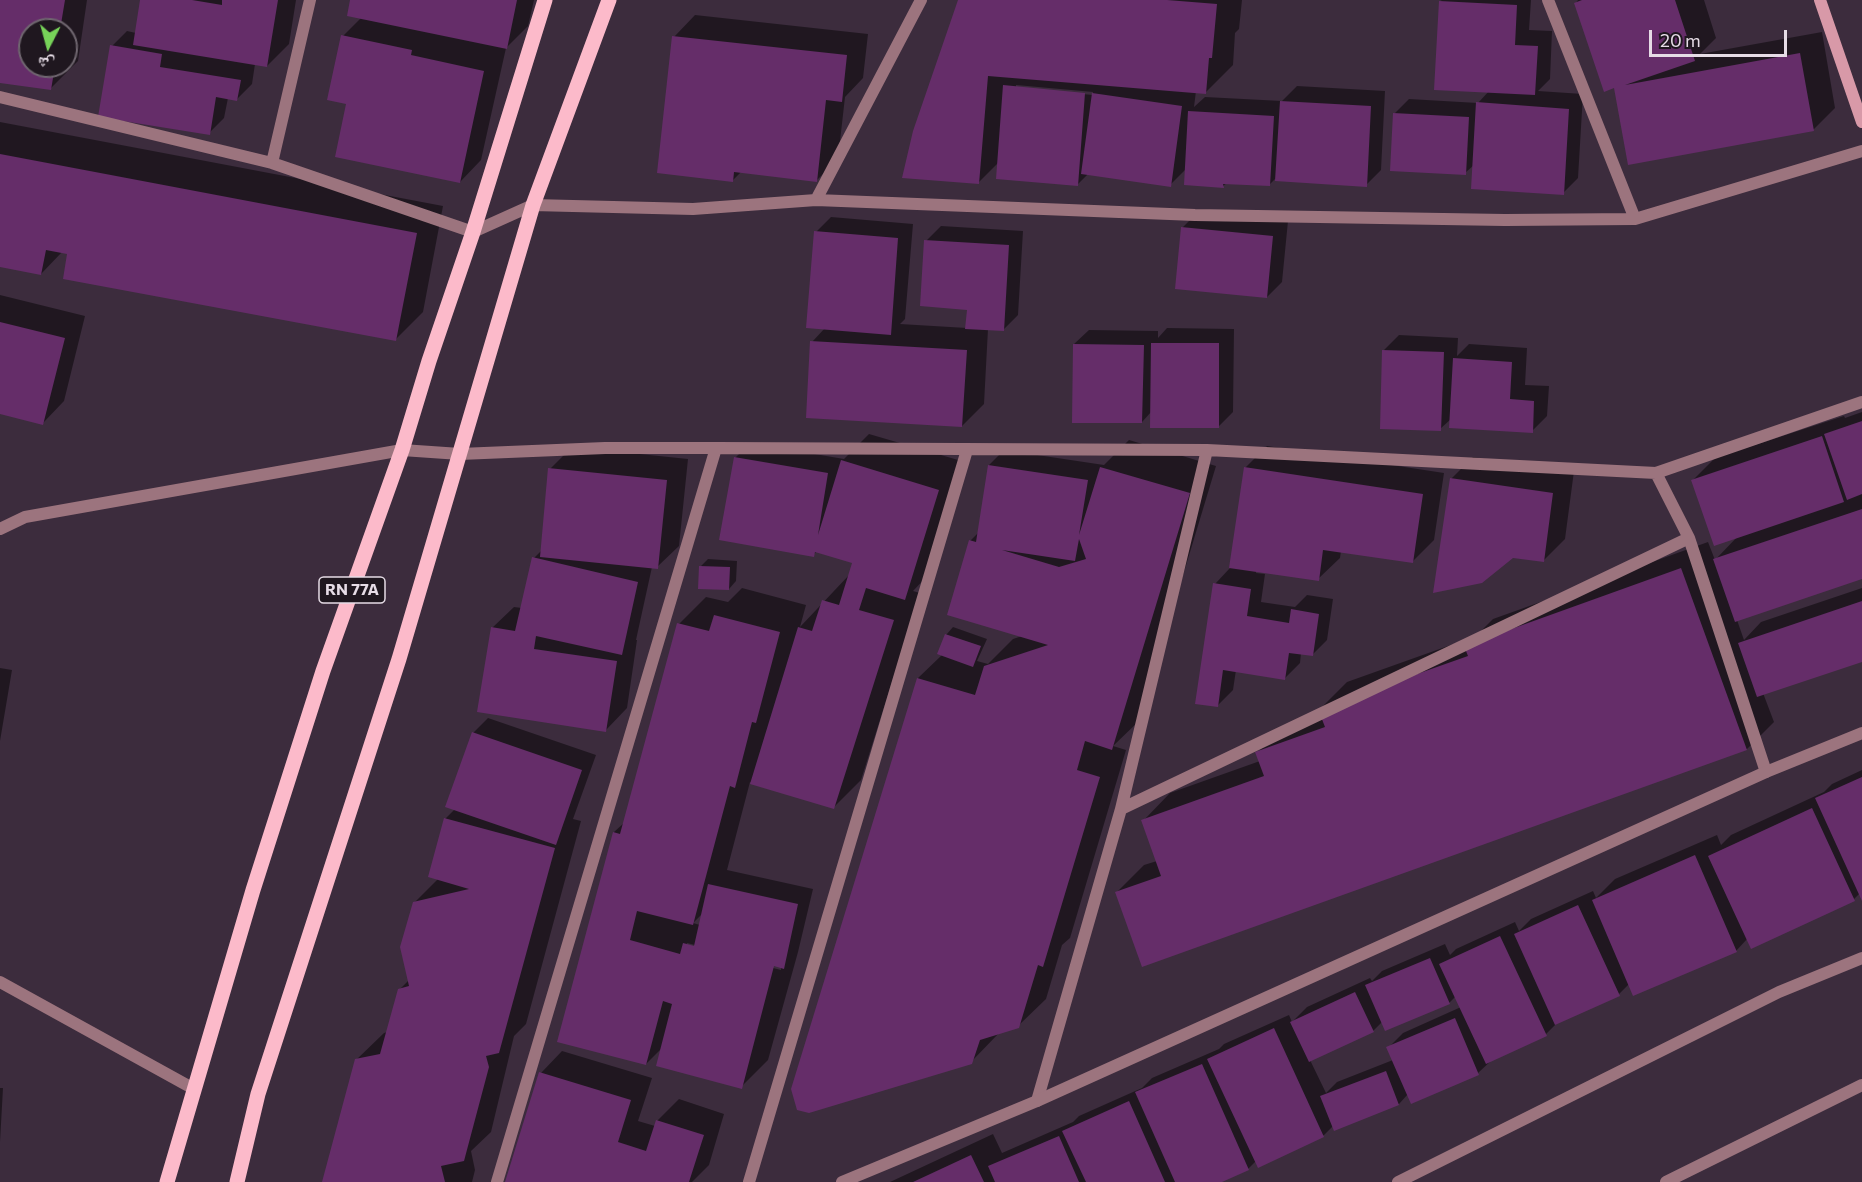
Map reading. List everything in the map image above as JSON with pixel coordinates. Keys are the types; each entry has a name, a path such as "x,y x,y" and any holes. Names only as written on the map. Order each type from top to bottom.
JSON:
{"main road":[{"name":"RN 77A","path":"167,1182 253,890 323,671 402,450 545,0"},
{"path":"237,1182 258,1095 399,659 532,205 609,0"},
{"path":"1820,0 1862,122"}],"street":[{"path":"272,163 310,0"},
{"path":"816,200 921,0"},
{"path":"1548,0 1635,219"},
{"path":"0,98 272,163 473,232 532,205 693,209 816,200 1207,215 1505,220 1635,219 1862,151"},
{"path":"0,517 25,517 402,450 460,454 605,448 1207,450 1656,473 1862,402"},
{"path":"497,1182 716,448"},
{"path":"749,1182 967,450"},
{"path":"1037,1101 1121,809 1207,450"},
{"path":"1656,473 1689,538 1766,772"},
{"path":"0,529 25,517"},
{"path":"1121,809 1689,538"},
{"path":"842,1182 1037,1101 1766,772 1862,733"},
{"path":"1398,1182 1779,992 1862,958"},
{"path":"0,982 194,1089"},
{"path":"1666,1182 1862,1085"}],"building":[{"path":"0,0 65,0 62,18 18,18 18,78 53,78 51,90 0,83"},
{"path":"140,0 192,0 222,5 222,0 278,0 267,67 133,45"},
{"path":"350,0 517,0 507,49 347,16"},
{"path":"958,0 1167,0 1217,4 1206,94 988,76 979,184 902,178 913,131"},
{"path":"1582,0 1675,0 1695,61 1625,85 1800,53 1814,131 1628,165 1614,88 1604,92 1574,3"},
{"path":"1439,1 1517,5 1515,45 1538,46 1535,95 1434,90"},
{"path":"341,35 412,50 411,55 484,71 460,183 335,157 346,104 327,100"},
{"path":"672,36 847,55 842,102 826,100 817,182 734,172 733,182 657,173"},
{"path":"110,45 162,54 160,67 241,80 237,101 216,97 210,135 98,117"},
{"path":"1003,85 1085,93 1078,186 996,179"},
{"path":"1092,93 1182,106 1171,187 1081,174"},
{"path":"1280,101 1371,106 1367,187 1275,181"},
{"path":"1476,102 1569,109 1564,195 1471,189"},
{"path":"1188,111 1274,116 1270,186 1223,184 1224,188 1184,185"},
{"path":"1393,113 1469,117 1466,175 1390,171"},
{"path":"0,154 417,233 396,341 63,279 67,254 46,250 41,275 0,267"},
{"path":"1181,227 1273,236 1267,298 1175,289"},
{"path":"814,231 898,238 891,335 806,328"},
{"path":"924,240 1009,245 1004,331 965,329 967,310 920,306"},
{"path":"0,322 65,338 43,425 0,414"},
{"path":"810,341 967,350 962,427 806,418"},
{"path":"1151,343 1219,343 1219,428 1150,428"},
{"path":"1073,344 1144,345 1142,423 1072,423"},
{"path":"1382,350 1444,352 1441,431 1380,429"},
{"path":"1453,358 1512,362 1510,399 1534,401 1533,433 1449,428"},
{"path":"1862,421 1862,494 1847,500 1824,434"},
{"path":"1822,436 1844,502 1714,546 1691,480"},
{"path":"734,457 828,473 818,535 841,460 939,490 905,600 866,588 859,610 894,620 834,809 750,784 798,627 812,631 822,600 839,605 852,563 815,552 814,557 719,540"},
{"path":"988,465 1088,480 1079,535 1100,467 1190,493 1112,750 1085,741 1077,770 1100,777 1043,967 1038,965 1019,1028 980,1040 972,1064 809,1113 797,1110 791,1089 917,678 975,695 984,666 1048,645 947,615 969,540 976,542","holes":["1079,539 1086,559 1059,567 1002,550 1075,561"]},
{"path":"1244,467 1423,494 1413,563 1323,550 1319,581 1229,568"},
{"path":"548,468 667,480 658,569 540,557"},
{"path":"1450,478 1553,493 1544,562 1513,558 1482,583 1433,593"},
{"path":"1862,509 1862,579 1735,622 1713,559"},
{"path":"532,557 638,582 622,655 536,636 534,649 617,661 606,732 477,712 491,627 515,631"},
{"path":"699,566 730,567 729,590 698,589"},
{"path":"1681,568 1747,750 1142,967 1115,892 1161,876 1141,820 1264,776 1255,752 1325,727 1318,709 1468,656 1464,646"},
{"path":"1213,583 1251,589 1247,616 1289,623 1291,609 1319,614 1313,656 1289,653 1285,680 1223,670 1218,707 1195,704"},
{"path":"1862,601 1862,662 1757,697 1738,643"},
{"path":"714,615 780,632 756,723 752,722 735,788 730,786 693,925 637,911 630,940 680,954 683,943 694,946 708,884 798,904 784,969 774,966 742,1089 656,1066 672,1004 663,1001 646,1065 557,1042 613,832 620,834 677,623 709,631"},
{"path":"945,634 981,646 973,667 937,654"},
{"path":"472,732 582,770 556,845 445,807"},
{"path":"1862,777 1862,901 1815,798"},
{"path":"1812,808 1855,901 1751,949 1708,856"},
{"path":"444,818 555,848 499,1053 486,1056 489,1067 464,1161 441,1166 445,1182 322,1182 355,1059 380,1054 398,989 409,986 400,947 413,902 469,889 428,877"},
{"path":"1695,855 1737,952 1633,996 1592,900"},
{"path":"1578,905 1620,996 1555,1025 1514,934"},
{"path":"1500,936 1547,1036 1486,1064 1439,964"},
{"path":"1430,958 1450,1004 1385,1031 1365,985"},
{"path":"1355,992 1374,1032 1309,1062 1290,1022"},
{"path":"1455,1018 1479,1075 1411,1104 1386,1047"},
{"path":"1274,1028 1324,1137 1258,1168 1207,1059"},
{"path":"1202,1064 1249,1170 1222,1182 1175,1182 1135,1092"},
{"path":"1386,1071 1399,1105 1334,1131 1320,1096"},
{"path":"539,1072 631,1100 618,1142 646,1151 656,1120 704,1135 689,1182 505,1182"},
{"path":"1129,1101 1165,1182 1086,1182 1062,1131"},
{"path":"1059,1136 1079,1182 995,1182 988,1166"},
{"path":"971,1155 984,1182 913,1182"}]}
